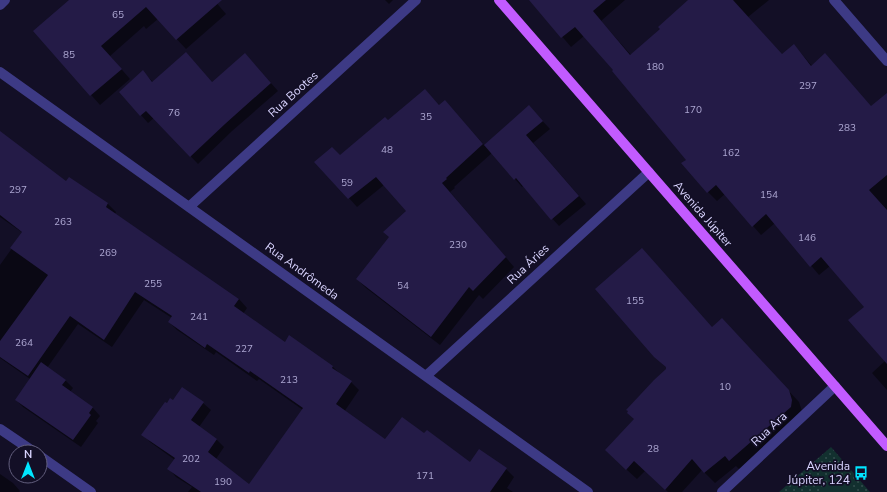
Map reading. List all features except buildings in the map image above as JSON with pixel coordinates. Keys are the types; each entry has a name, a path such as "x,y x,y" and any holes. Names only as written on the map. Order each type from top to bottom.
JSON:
{"main road":[{"name":"Avenida Júpiter","path":"499,0 887,446"}],"street":[{"path":"0,5 5,0"},
{"name":"Rua Bootes","path":"189,206 416,0"},
{"path":"834,0 887,61"},
{"name":"Rua Andrômeda","path":"0,72 588,492"},
{"name":"Rua Áries","path":"426,376 649,172"},
{"name":"Rua Ara","path":"722,492 834,386"},
{"path":"0,428 23,444"},
{"path":"48,462 91,492"}],"green space":[{"path":"831,447 870,492 779,492"},
{"path":"840,474 856,492 821,492"}],"place":[{"name":"Avenida Júpiter, 124","path":"861,473"}]}
